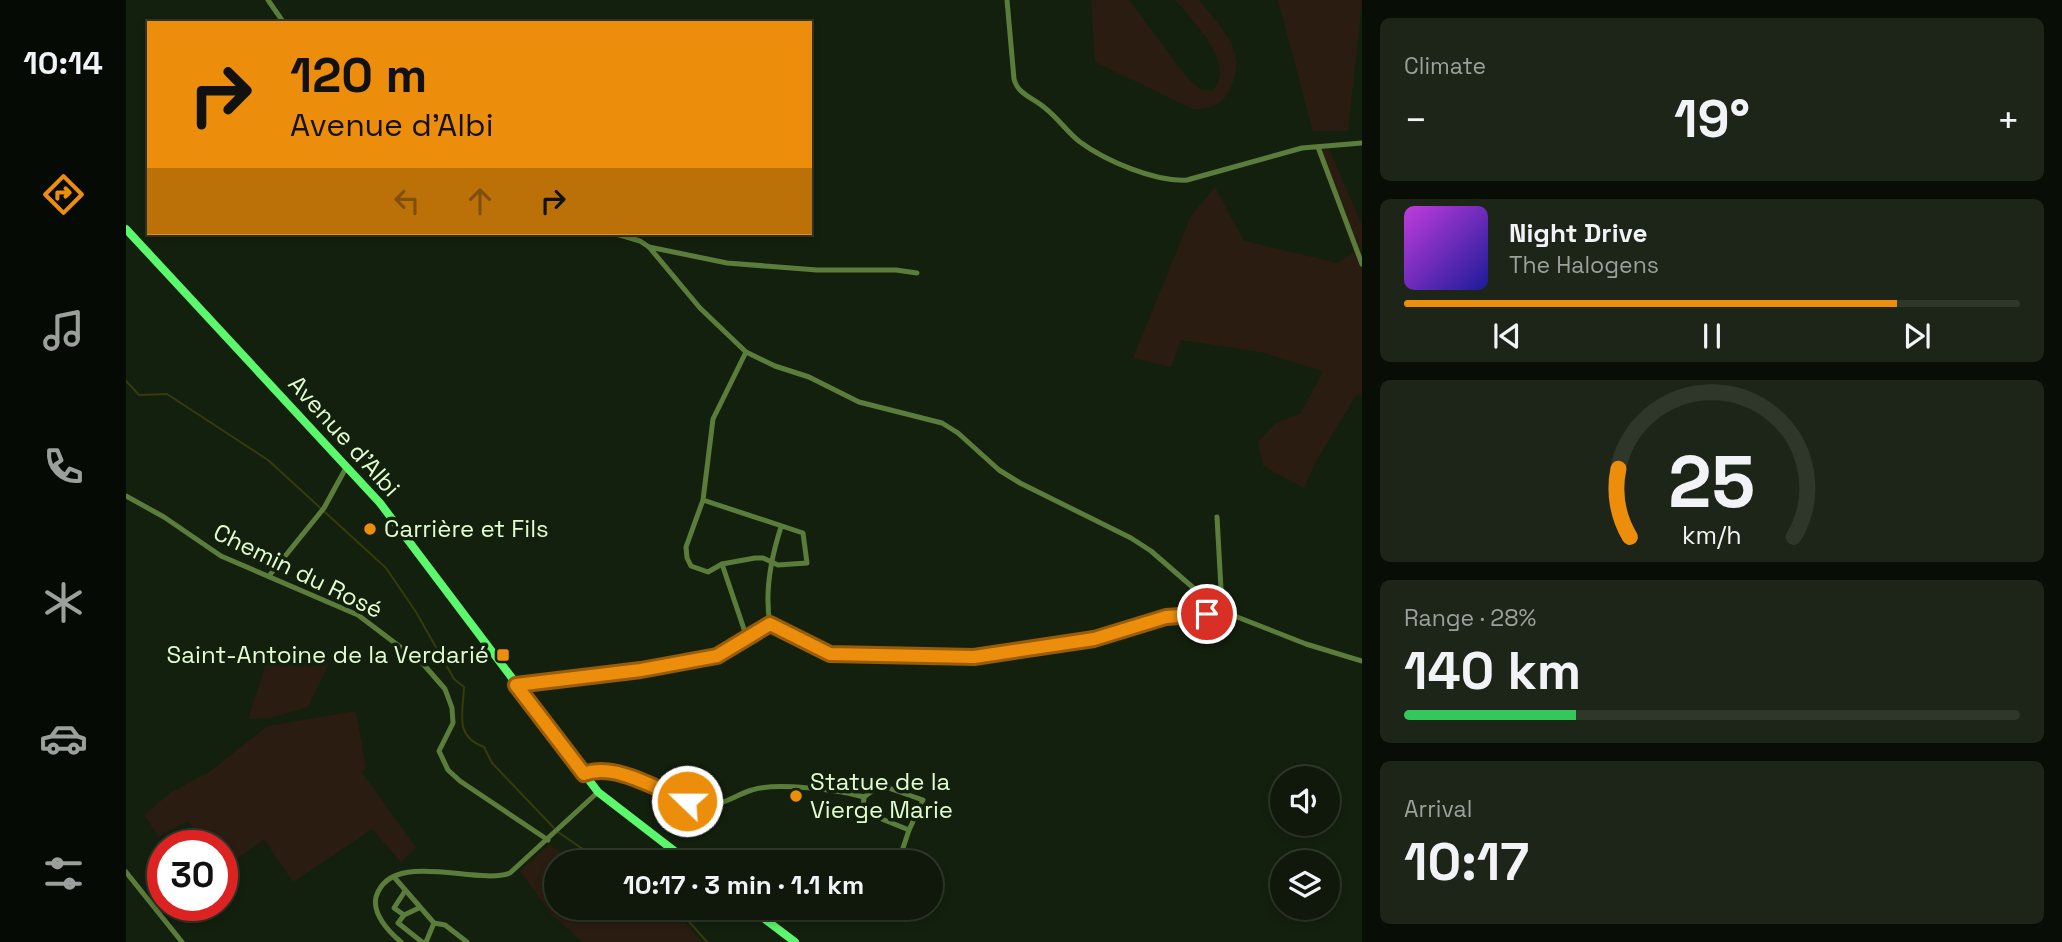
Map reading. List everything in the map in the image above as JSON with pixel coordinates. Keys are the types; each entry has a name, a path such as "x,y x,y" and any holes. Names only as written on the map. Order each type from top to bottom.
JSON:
{"main road":[{"name":"Avenue d'Albi","path":"126,229 347,466 409,539 598,792 673,850"},
{"path":"766,920 795,942"}],"street":[{"path":"268,0 283,21"},
{"path":"1007,0 1018,90 1047,109 1079,141 1095,151 1161,178 1178,180 1208,176 1302,148 1362,143"},
{"path":"1318,147 1362,264"},
{"path":"620,235 640,241 649,247 699,308 746,352 775,366 809,377 859,402 942,423 958,433 999,470 1020,483 1151,551 1211,601 1233,615 1306,644 1362,661"},
{"path":"649,247 727,263 817,270 896,270 917,273"},
{"path":"704,499 803,533 807,563 778,565 763,558 722,564 714,570 703,571 691,566 687,558 686,547 704,499 713,419 746,352"},
{"path":"269,576 323,510 347,466"},
{"name":"Chemin du Rosé","path":"126,496 164,516 215,552 358,615 424,665 445,689 454,717 451,730 439,751 447,770 548,840"},
{"path":"1211,601 1221,589 1217,517"},
{"path":"770,624 770,561 781,527"},
{"path":"722,564 747,638"},
{"path":"770,624 830,654 974,657 1094,639 1178,615 1233,615"},
{"path":"516,685 641,670 717,656 770,624"},
{"path":"584,774 612,771 703,806 723,803 751,790 768,788 838,790 864,797"},
{"path":"902,850 923,800 880,785 864,797 863,808 867,813 909,830"},
{"path":"401,942 390,933 378,914 375,901 385,883 394,877 421,871 503,876 514,871 598,792"},
{"path":"126,872 182,942"},
{"path":"394,877 434,923 445,925 467,942"},
{"path":"404,915 394,908 405,891"},
{"path":"419,908 404,915 398,923 427,941 434,923"},
{"path":"453,942 458,935"}],"shaded area":[{"path":"1091,0 1129,0 1187,78 1200,89 1212,91 1219,81 1217,57 1202,31 1176,0 1199,0 1231,42 1235,53 1235,77 1226,96 1214,106 1193,109 1095,62"},
{"path":"1278,0 1362,0 1348,131 1313,131"},
{"path":"1329,149 1362,225 1362,396 1356,395 1315,463 1304,488 1263,466 1258,442 1276,423 1301,413 1323,371 1260,352 1181,340 1171,367 1133,358 1191,216 1215,187 1244,241 1338,263 1354,252 1317,150"},
{"path":"270,651 329,663 308,707 271,718 248,719"},
{"path":"356,711 366,769 361,771 416,848 401,862 372,829 293,882 264,839 238,858 238,830 195,830 188,821 172,830 154,830 144,815 170,793 209,772 268,726"},
{"path":"549,845 557,850 544,850 544,904 520,871"},
{"path":"558,920 683,920 702,942 583,942"}],"waterway":[{"path":"126,381 139,395 167,394 268,460 386,568 416,612 454,679 464,687 462,723 468,737 484,747 492,763 554,828"},
{"path":"558,832 584,850"},
{"path":"688,920 707,942"}],"place":[{"name":"Carrière et Fils","path":"370,529"},
{"name":"Saint-Antoine de la Verdarié","path":"503,655"},
{"name":"Statue de la Vierge Marie","path":"796,796"}],"route":[{"path":"687,801 612,771 584,774 516,685 641,670 717,656 770,624 830,654 974,657 1094,639 1166,617 1207,614"}]}
